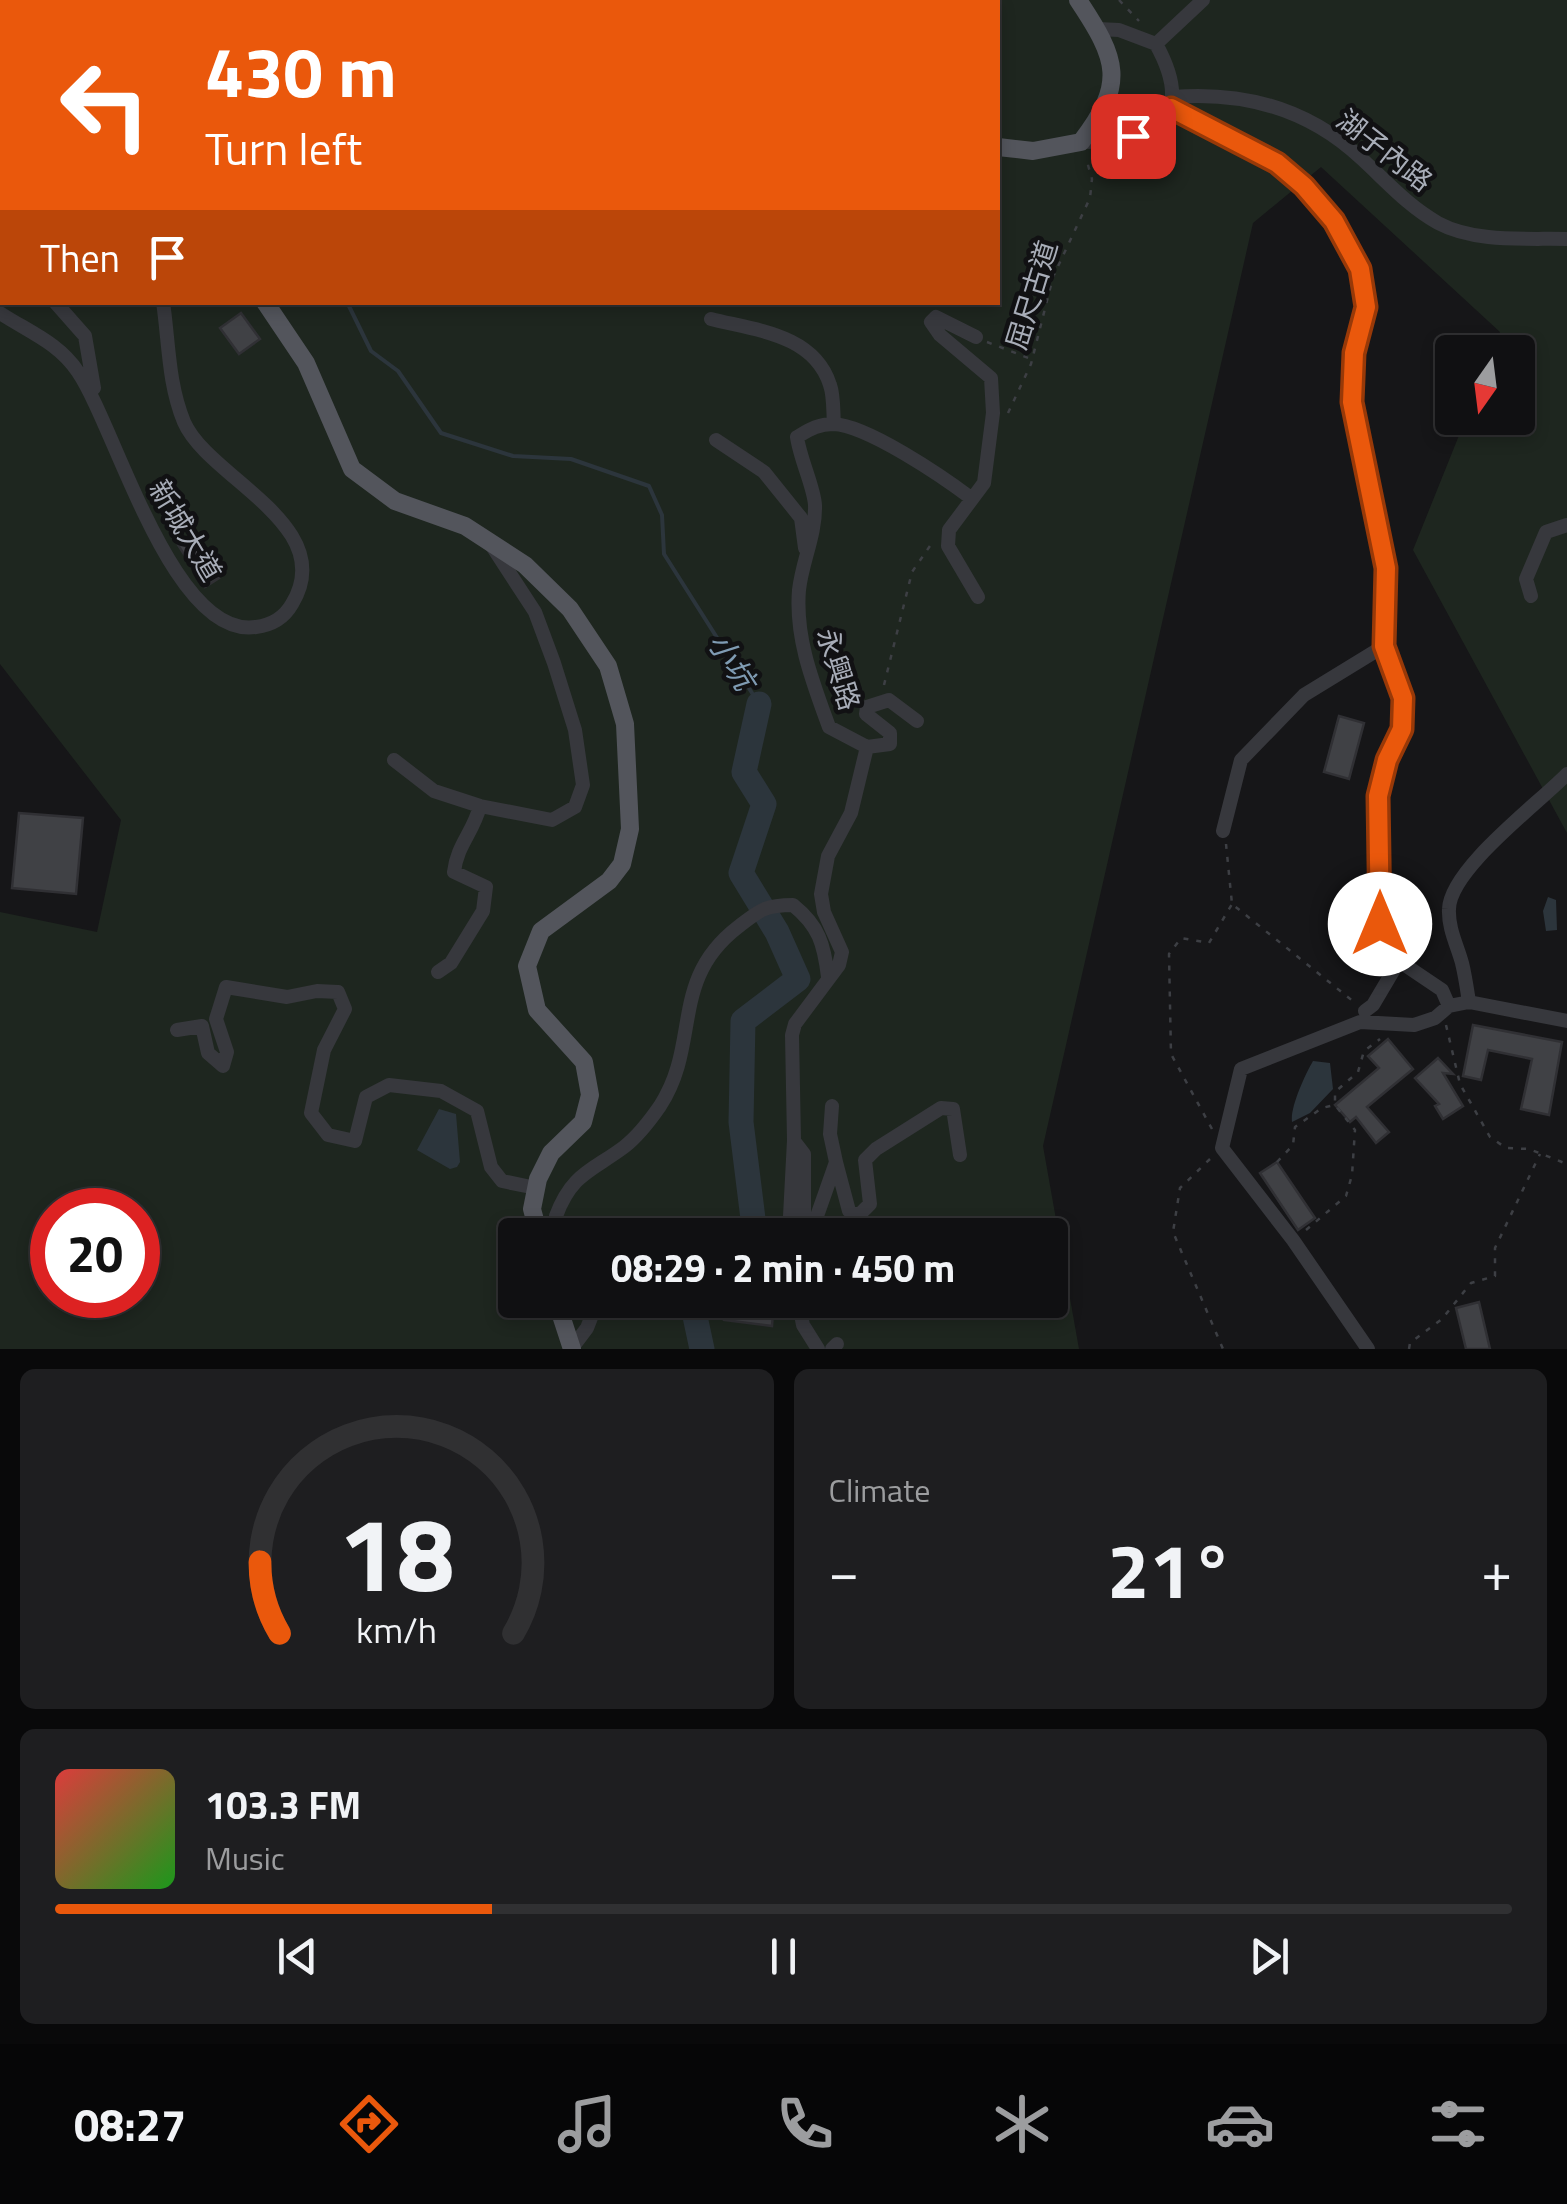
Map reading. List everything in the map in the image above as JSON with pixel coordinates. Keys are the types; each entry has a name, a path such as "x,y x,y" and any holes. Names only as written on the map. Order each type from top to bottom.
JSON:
{"main road":[{"path":"1000,148 1033,151 1081,142 1102,114 1112,92 1112,64 1098,29 1078,0"},
{"path":"268,305 306,364 352,469 395,502 465,526 525,565 570,608 608,666 625,724 630,829 622,864 610,882 542,930 527,966 537,1010 584,1062 590,1095 583,1122 551,1153 536,1188 534,1218"},
{"path":"562,1318 572,1349"}],"street":[{"path":"1156,44 1203,0"},
{"path":"1081,142 1112,142 1155,130 1171,102 1167,65 1156,44 1119,30 1098,29"},
{"name":"湖子內路","path":"1171,102 1215,93 1278,107 1333,136 1363,160 1387,187 1441,225 1486,236 1567,240"},
{"path":"1171,102 1277,163 1304,186 1334,221 1360,269 1366,307 1354,353 1352,402 1386,568 1384,646 1403,698 1402,729 1387,760 1378,796 1380,924 1398,961 1442,990 1446,1010"},
{"path":"58,305 84,336 101,413"},
{"name":"新城大道","path":"0,314 57,346 78,371 101,413 131,488 190,590 211,615 239,630 273,625 293,603 301,576 298,550 278,516 222,466 186,426 170,376 163,305"},
{"path":"976,337 936,316 931,322 940,335 991,378 990,456 984,484 949,530 948,546 978,597"},
{"path":"710,318 788,338 813,356 830,384 834,424 891,447 971,498"},
{"name":"永興路","path":"791,1218 792,1036 795,1024 839,965 842,952 824,912 822,894 828,856 852,813 866,746 828,728 799,633 800,588 815,502 797,437 815,426 834,424"},
{"path":"716,440 764,472 801,518 806,554"},
{"path":"1531,596 1526,579 1546,532 1567,524"},
{"path":"394,760 434,791 480,806 552,820 575,807 583,785 575,730 535,612 490,542"},
{"path":"1223,832 1241,760 1304,695 1384,646"},
{"path":"866,746 890,744 890,733 866,714 867,707 889,700 917,721"},
{"path":"1469,1002 1448,905 1468,871 1493,841 1567,774"},
{"path":"438,972 451,963 483,911 486,887 454,872 456,852 474,830 480,806"},
{"path":"557,1218 563,1197 591,1166 626,1145 660,1105 684,1054 691,989 718,942 766,905 793,905 810,918 824,940 828,976"},
{"path":"1365,1011 1373,1005 1398,961"},
{"path":"177,1030 202,1026 208,1053 222,1066 227,1052 216,1019 226,987 287,998 317,990 338,992 345,1008 324,1050 311,1113 328,1135 355,1141 366,1097 388,1085 441,1090 477,1110 490,1167 502,1182 536,1188"},
{"path":"1368,1349 1293,1240 1222,1148 1241,1069 1360,1022 1414,1025 1469,1002 1567,1021"},
{"path":"832,1106 830,1134 836,1162 849,1211 858,1216 870,1204 866,1160 876,1149 941,1108 954,1109 960,1155"},
{"path":"794,1140 804,1154 804,1218 812,1223 836,1162"},
{"path":"572,1349 591,1318"},
{"path":"801,1318 818,1349"}],"path":[{"name":"屈尺古道","path":"1004,423 1032,360 1053,277 1090,198 1092,180 1081,142"},
{"path":"976,337 1032,360"},
{"path":"879,702 912,572 929,544 949,530"},
{"path":"1223,832 1232,904 1209,942 1181,938 1169,954 1171,1054 1222,1148 1180,1188 1174,1232 1223,1349"},
{"path":"1232,904 1365,1011"},
{"path":"1446,1010 1460,1084 1490,1136 1506,1148 1567,1164"},
{"path":"1293,1240 1346,1196 1356,1153 1355,1130 1335,1105 1336,1092 1358,1072 1364,1052 1398,1024"},
{"path":"1276,1162 1294,1145 1295,1127 1322,1108 1335,1105"},
{"path":"1409,1349 1410,1343 1442,1319 1471,1283 1494,1276 1494,1248 1540,1154"}],"shaded area":[{"path":"1000,0 1567,0 1567,833 1413,550 1459,435 1535,435 1535,335 1499,335 1500,332 1321,167 1253,223 1043,1146 1056,1218 498,1218 498,1318 1068,1318 1068,1287 1079,1349 0,1349 0,912 97,932 121,820 0,664 0,305 1000,305"},
{"path":"1548,897 1556,900 1557,930 1546,931 1543,911"},
{"path":"1313,1061 1330,1063 1333,1089 1310,1113 1292,1122 1302,1082"},
{"path":"439,1109 456,1114 460,1162 450,1169 417,1150"}],"building":[{"path":"241,313 260,339 239,354 220,328"},
{"path":"192,536 219,578 205,587 178,545"},
{"path":"1339,716 1364,723 1349,779 1324,772"},
{"path":"19,813 83,818 76,894 12,888"},
{"path":"1473,1025 1562,1042 1549,1115 1521,1109 1532,1059 1488,1050 1481,1080 1463,1076"},
{"path":"1388,1039 1413,1069 1367,1107 1389,1132 1376,1143 1356,1117 1350,1122 1335,1105 1379,1068 1368,1056"},
{"path":"1438,1058 1453,1074 1443,1073 1463,1106 1443,1119 1435,1106 1439,1104 1415,1078"},
{"path":"1277,1162 1315,1218 1298,1230 1260,1173"},
{"path":"1479,1302 1490,1349 1466,1349 1456,1308"},
{"path":"724,1318 773,1318 772,1326"}],"waterway":[{"name":"小坑","path":"348,305 371,351 398,371 441,433 513,456 571,459 649,486 662,515 664,554 759,704"},
{"name":"小坑","path":"753,1218 741,1122 743,1021 798,979 777,932 741,873 764,804 744,772 759,704"},
{"name":"小坑","path":"695,1318 702,1349"}],"route":[{"path":"1133,136 1155,130 1171,108 1277,163 1304,186 1334,221 1360,269 1366,307 1354,353 1352,402 1386,568 1384,646 1403,698 1402,729 1387,760 1378,796 1380,924"}]}
